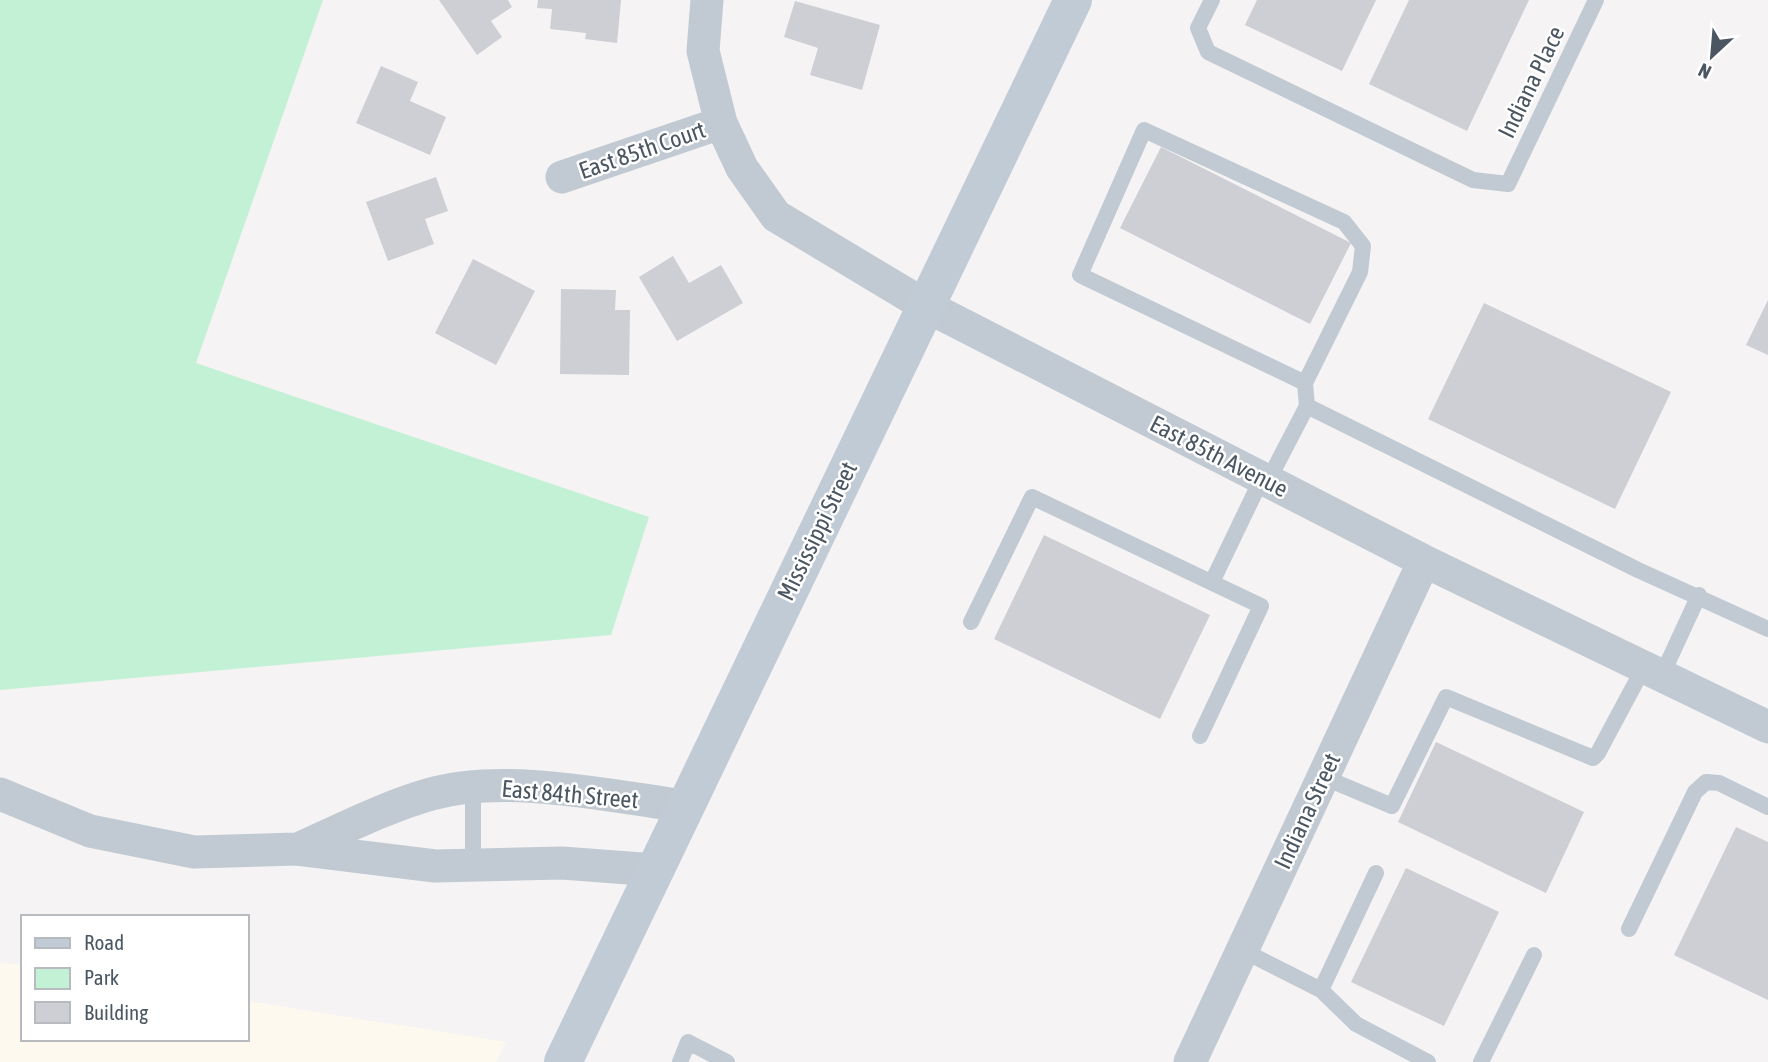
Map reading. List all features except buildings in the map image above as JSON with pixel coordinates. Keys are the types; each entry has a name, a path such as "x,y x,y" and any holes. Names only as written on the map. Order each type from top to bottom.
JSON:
{"street":[{"name":"East 85th Avenue","path":"707,0 703,51 721,123 742,168 776,216 926,306 1424,561 1768,727"},
{"name":"Mississippi Street","path":"563,1062 1073,0"},
{"name":"East 85th Court","path":"562,177 721,123"},
{"name":"Indiana Street","path":"1190,1062 1424,561"},
{"name":"East 84th Street","path":"297,849 432,794 473,788 534,786 685,806"},
{"name":"East 84th Street","path":"0,794 90,831 194,852 297,849 435,866 562,863 655,870"}],"lane":[{"name":"Indiana Place","path":"1212,0 1198,28 1208,52 1473,180 1508,184 1596,0"},
{"path":"1212,582 1307,406 1305,383 1360,272 1363,246 1344,222 1144,130 1080,275 1305,383"},
{"path":"1307,406 1638,570 1699,595 1768,629"},
{"path":"971,622 1032,497 1261,606 1200,736"},
{"path":"1323,777 1392,806 1447,697 1592,758 1653,671 1699,595"},
{"path":"1629,929 1695,792 1706,782 1719,783 1768,807"},
{"path":"473,788 473,865"},
{"path":"1321,990 1376,873"},
{"path":"1242,950 1321,990 1356,1024 1428,1062"},
{"path":"1481,1062 1534,955"},
{"path":"680,1062 688,1042 727,1062"}],"shaded area":[{"path":"0,962 21,965 21,1041 248,1041 248,1001 506,1042 496,1062 0,1062"}],"green space":[{"path":"0,0 323,0 196,363 649,517 611,635 0,690"}]}
